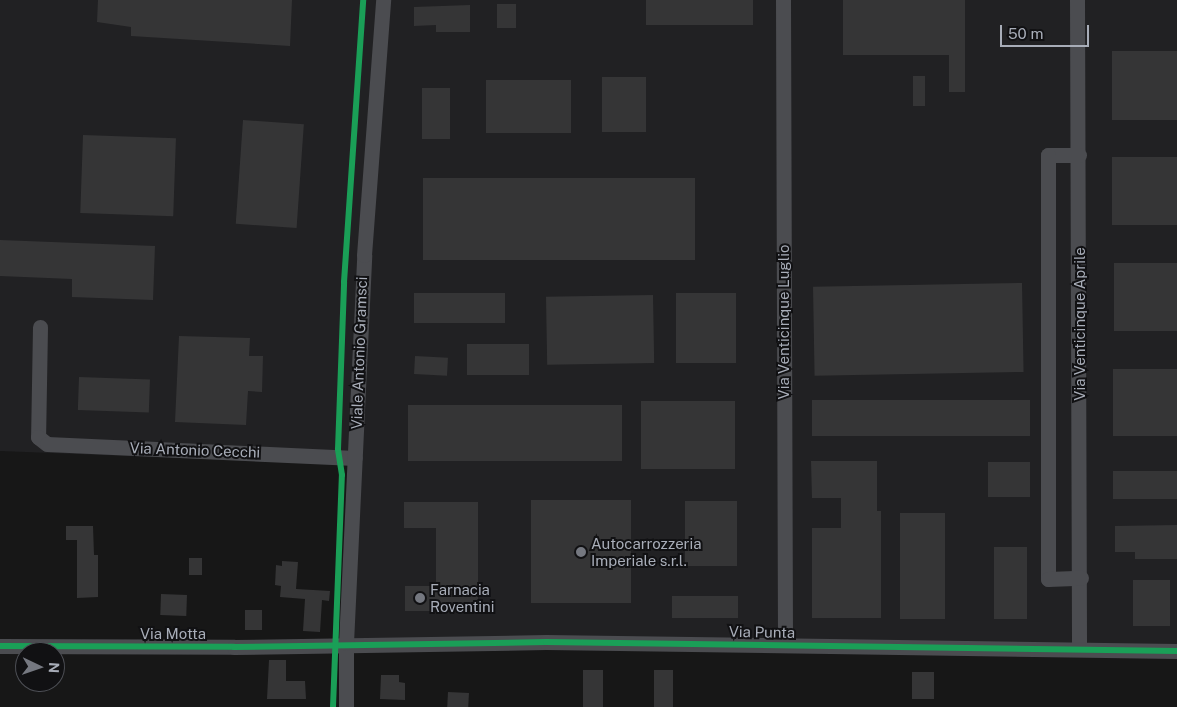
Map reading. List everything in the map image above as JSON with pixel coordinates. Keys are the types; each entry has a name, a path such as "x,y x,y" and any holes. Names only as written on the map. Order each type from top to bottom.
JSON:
{"street":[{"name":"Viale Antonio Gramsci","path":"346,707 346,643 364,255 382,0"},
{"name":"Via Venticinque Luglio","path":"783,0 785,644"},
{"name":"Via Venticinque Aprile","path":"1077,0 1081,578 1079,649"},
{"path":"1079,154 1048,155 1048,579 1081,578"},
{"name":"Via Antonio Cecchi","path":"40,327 38,437 47,444 355,458"},
{"name":"Via Punta","path":"346,643 785,644 1177,651"},
{"name":"Via Motta","path":"0,646 234,647 346,643"}],"shaded area":[{"path":"0,0 1177,0 1177,649 353,639 355,465 0,451"}],"building":[{"path":"98,0 292,0 290,46 131,36 131,27 97,22"},
{"path":"646,0 753,0 753,25 646,25"},
{"path":"843,0 965,0 965,92 949,92 949,55 843,55"},
{"path":"497,4 516,4 516,28 497,28"},
{"path":"470,5 470,32 436,32 436,25 414,26 414,7"},
{"path":"1112,51 1177,51 1177,120 1112,120"},
{"path":"913,76 925,76 925,106 913,106"},
{"path":"602,77 646,77 646,132 602,132"},
{"path":"486,80 571,80 571,133 486,133"},
{"path":"422,88 450,88 450,139 422,139"},
{"path":"243,120 304,124 297,228 236,224"},
{"path":"83,135 176,138 173,216 80,213"},
{"path":"1112,157 1177,157 1177,225 1112,225"},
{"path":"423,178 695,178 695,260 423,260"},
{"path":"0,240 155,246 153,300 72,297 72,279 0,276"},
{"path":"1114,263 1177,263 1177,331 1114,331"},
{"path":"1022,283 1024,372 815,376 813,287"},
{"path":"414,293 505,293 505,323 414,323"},
{"path":"676,293 736,293 736,363 676,363"},
{"path":"653,295 654,363 547,365 546,297"},
{"path":"179,336 250,338 249,356 263,356 262,392 248,391 246,425 175,422"},
{"path":"467,344 529,344 529,375 467,375"},
{"path":"415,356 448,358 447,376 414,374"},
{"path":"1113,369 1177,369 1177,436 1113,436"},
{"path":"79,377 150,379 149,412 78,410"},
{"path":"812,400 1030,400 1030,436 812,436"},
{"path":"641,401 735,401 735,469 641,469"},
{"path":"408,405 622,405 622,461 408,461"},
{"path":"811,461 877,461 877,511 881,511 881,618 812,618 812,528 841,528 841,498 812,498"},
{"path":"988,462 1030,462 1030,497 988,497"},
{"path":"1113,471 1177,471 1177,499 1113,499"},
{"name":"Autocarrozzeria Imperiale s.r.l.","path":"531,500 631,500 631,603 531,603"},
{"path":"685,501 737,501 737,566 685,566"},
{"path":"404,502 478,502 478,611 405,611 405,586 436,586 436,528 404,528"},
{"path":"900,513 945,513 945,619 900,619"},
{"path":"1177,525 1177,559 1135,559 1135,552 1115,552 1115,526"},
{"path":"66,526 93,526 94,555 98,555 98,597 77,598 77,540 66,540"},
{"path":"994,547 1027,547 1027,619 994,619"},
{"path":"189,558 202,558 202,575 189,575"},
{"path":"282,561 298,562 296,589 330,591 329,601 322,600 320,632 303,631 305,599 280,597 281,586 275,585 276,565 282,566"},
{"path":"1133,580 1170,580 1170,626 1133,626"},
{"path":"161,594 187,595 186,616 160,615"},
{"path":"672,596 738,596 738,618 672,618"},
{"path":"245,610 262,610 262,630 245,630"},
{"path":"269,660 286,660 286,681 305,681 306,699 267,699"},
{"path":"583,670 603,670 603,707 583,707"},
{"path":"654,670 673,670 673,707 654,707"},
{"path":"912,672 934,672 934,699 912,699"},
{"path":"381,675 399,675 399,682 405,683 405,700 380,699"},
{"path":"448,692 469,693 468,707 447,707"}],"cycle path":[{"path":"333,707 342,475 338,449 344,282 363,0"},
{"path":"0,646 234,647 546,642 1177,651"}],"place":[{"name":"Autocarrozzeria Imperiale s.r.l.","path":"581,552"},
{"name":"Farnacia Roventini","path":"420,598"}]}
